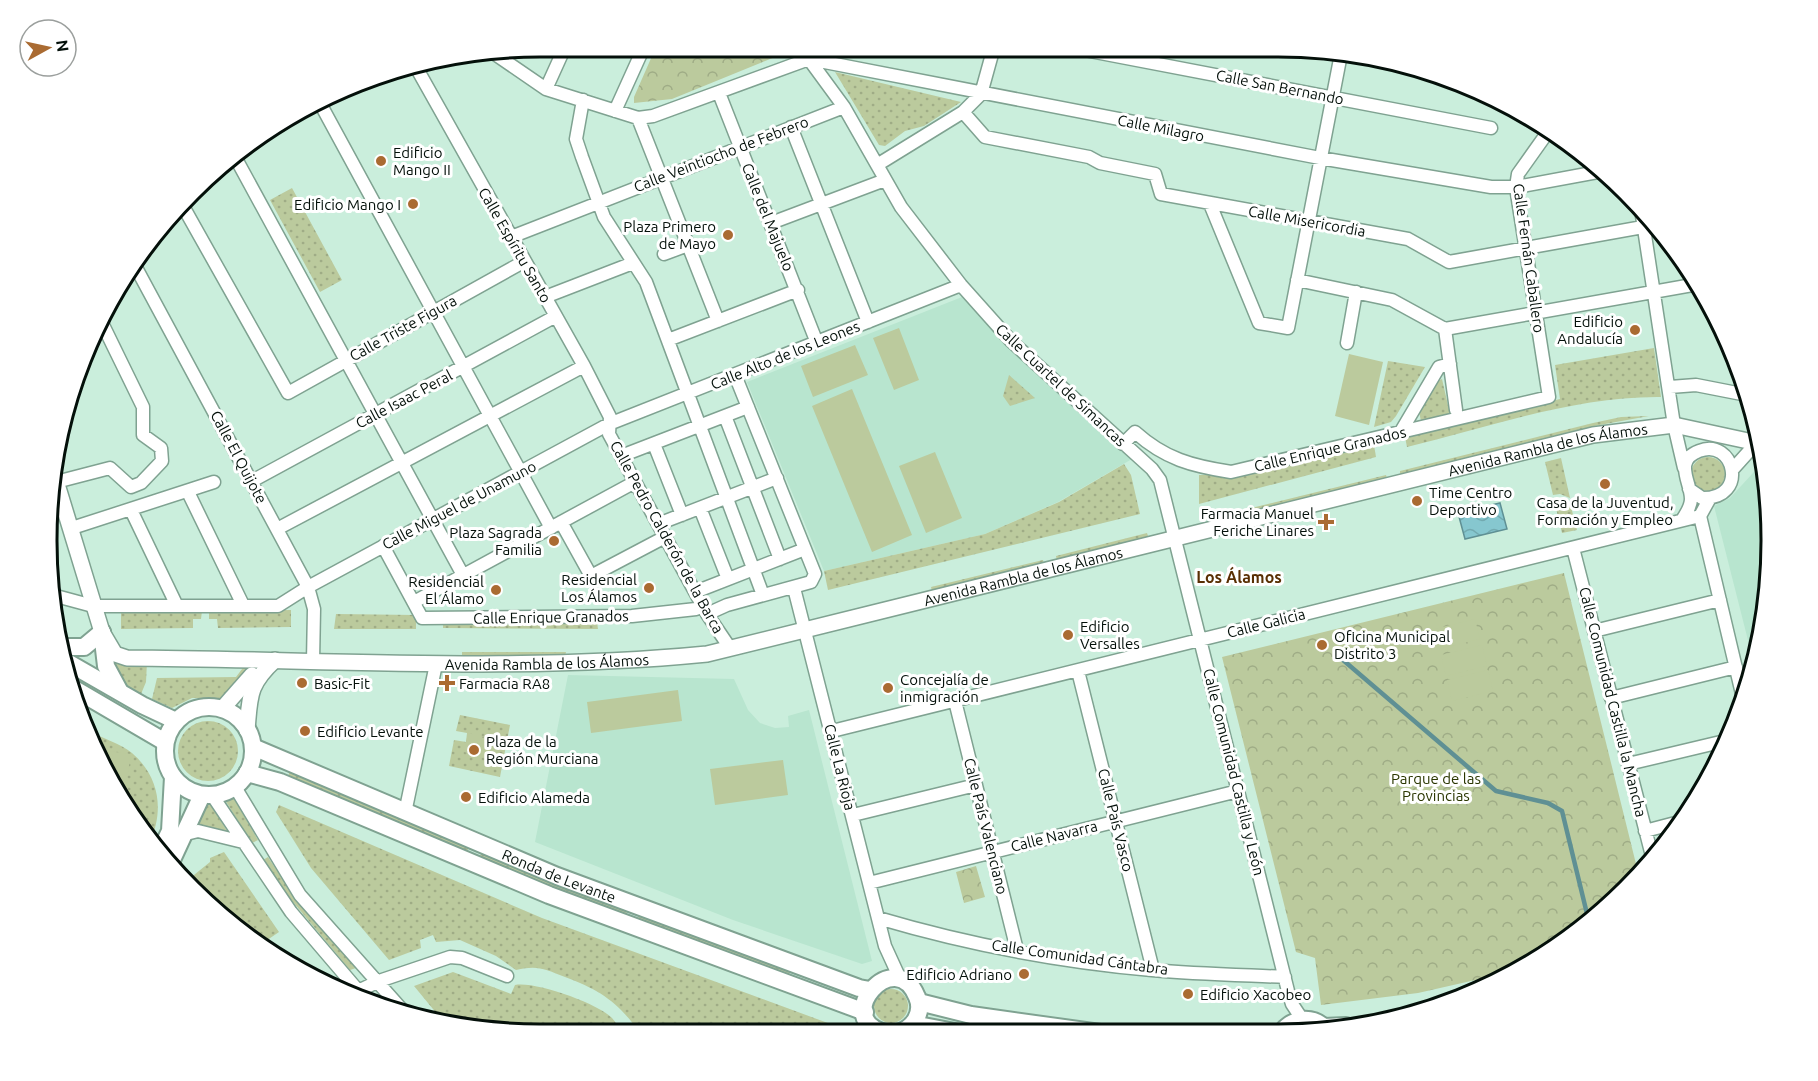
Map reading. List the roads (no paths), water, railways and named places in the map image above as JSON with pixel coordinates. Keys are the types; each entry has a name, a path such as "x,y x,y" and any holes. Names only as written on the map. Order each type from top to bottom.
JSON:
{"main road":[{"path":"69,647 84,647 102,632"},
{"path":"102,632 106,666 120,693"},
{"path":"73,665 120,693 176,721"},
{"path":"82,694 165,742"},
{"path":"164,843 170,831 173,777 166,760 165,742 176,721 198,708 222,709 230,711 247,730 253,747 252,760 247,773 235,787 207,795 191,792 173,777"},
{"name":"Ronda de Levante","path":"253,747 567,880 859,988 900,981"},
{"name":"Ronda de Levante","path":"247,773 280,782 569,903 865,1012 872,1024"},
{"path":"174,856 207,795"},
{"path":"900,981 912,988 919,1002 917,1018 913,1024"},
{"path":"865,1012 864,1005 877,985"},
{"path":"919,1002 970,1015 1035,1024"},
{"path":"1295,1023 1302,1019 1318,1022"}],"street":[{"path":"546,89 560,57"},
{"path":"615,111 639,57"},
{"path":"877,165 963,112 981,94 991,57"},
{"name":"Calle San Bernando","path":"1122,57 1491,128"},
{"path":"502,59 546,89 638,118 718,93 809,59"},
{"name":"Calle Milagro","path":"809,59 1320,158 1491,187 1516,187 1591,173"},
{"name":"Calle Cuartel de Simancas","path":"809,59 844,107 901,207 961,285 1011,341 1152,469 1160,480 1177,539"},
{"path":"1210,204 1259,323 1288,328 1340,61"},
{"name":"Calle Espíritu Santo","path":"419,72 584,366 610,417 609,424"},
{"name":"Calle del Majuelo","path":"718,93 817,343"},
{"path":"583,100 576,139 604,217 646,282 763,595"},
{"name":"Calle Veintiocho de Febrero","path":"511,237 844,107"},
{"path":"323,109 521,472 591,576 665,537"},
{"name":"Calle Misericordia","path":"963,112 985,137 1089,157 1100,163 1155,174 1161,194 1408,239 1449,262 1526,247"},
{"path":"638,118 718,321"},
{"path":"791,127 868,322"},
{"path":"868,151 887,152 912,136 926,135"},
{"name":"Calle Fernán Caballero","path":"1544,137 1518,174 1516,187 1549,397"},
{"path":"771,224 886,182 889,167 898,152"},
{"path":"238,163 464,577"},
{"name":"Calle Triste Figura","path":"186,212 288,393 433,310 525,261"},
{"path":"1526,247 1645,227"},
{"path":"1649,232 1654,292 1674,425 1691,500 1683,520"},
{"path":"664,254 688,245"},
{"path":"545,297 633,263"},
{"name":"Calle El Quijote","path":"138,272 308,587 314,609 313,661"},
{"path":"1297,280 1392,300 1445,328 1688,286"},
{"name":"Calle Alto de los Leones","path":"609,424 961,285"},
{"path":"668,340 798,291"},
{"path":"1347,343 1356,292"},
{"name":"Calle Isaac Peral","path":"252,481 556,316"},
{"path":"1445,328 1456,410"},
{"path":"61,480 110,468 131,487 141,483 162,461 161,448 143,435 143,407 106,330"},
{"path":"1400,433 1439,367 1450,364"},
{"path":"277,529 584,366"},
{"path":"735,375 815,574 811,582 794,588"},
{"path":"1670,387 1696,385 1737,392"},
{"name":"Calle Enrique Granados","path":"1123,444 1135,432 1153,448 1192,466 1232,472 1549,397"},
{"path":"621,456 748,407"},
{"path":"725,416 780,559"},
{"name":"Calle Pedro Calderón de la Barca","path":"609,424 609,434 695,592 702,612 730,648"},
{"name":"Calle Miguel de Unamuno","path":"308,587 609,424"},
{"name":"Avenida Rambla de los Álamos","path":"60,492 102,632 115,654 127,658 436,664 657,659 707,654 806,631 1593,435 1674,425 1751,440"},
{"path":"654,444 682,514"},
{"path":"1684,468 1693,454 1708,449 1724,455 1732,470 1730,485 1718,496 1702,498 1689,489"},
{"path":"1732,470 1753,449"},
{"path":"658,524 777,478"},
{"path":"72,528 214,482"},
{"path":"383,546 414,602 636,482"},
{"path":"188,492 243,604"},
{"path":"1710,498 1700,516 1739,683"},
{"path":"700,508 728,579"},
{"path":"131,510 177,606"},
{"name":"Calle Galicia","path":"832,731 1422,583 1700,516"},
{"name":"Calle Comunidad Castilla y León","path":"1177,539 1292,1004 1302,1019"},
{"name":"Calle Comunidad Castilla la Mancha","path":"1573,548 1650,848"},
{"path":"695,592 805,549"},
{"path":"60,597 93,606 243,604 278,606 308,587"},
{"name":"Calle Enrique Granados","path":"414,602 422,618 632,616 702,612 794,588"},
{"name":"Calle La Rioja","path":"794,588 885,946 900,981"},
{"path":"1594,630 1720,600"},
{"path":"222,709 257,670 275,660"},
{"path":"247,730 251,688 259,675 275,660"},
{"path":"405,813 436,664"},
{"path":"1611,698 1736,668"},
{"name":"Calle País Vasco","path":"1078,671 1153,970"},
{"name":"Calle País Valenciano","path":"955,701 1017,950"},
{"path":"1628,764 1716,743"},
{"path":"852,815 976,785"},
{"path":"235,787 300,895 396,1002"},
{"name":"Calle Navarra","path":"869,883 1238,791"},
{"path":"207,795 243,842 291,912 351,985"},
{"path":"1646,831 1668,825"},
{"path":"186,834 198,831 243,842"},
{"name":"Calle Comunidad Cántabra","path":"878,918 1017,950 1153,970 1285,977"},
{"name":"Calle La Rioja","path":"877,985 885,946"},
{"path":"366,991 379,981 450,957 462,958 507,976"},
{"name":"Calle Comunidad Castilla y León","path":"1286,1024 1292,1004"}],"water":[{"path":"1500,503 1507,529 1465,539 1458,513"}],"waterway":[{"path":"1343,660 1496,791 1548,803 1562,811 1587,912"}],"place":[{"name":"Edificio Mango II","path":"381,161"},
{"name":"Edificio Mango I","path":"413,204"},
{"name":"Plaza Primero de Mayo","path":"728,235"},
{"name":"Edificio Andalucía","path":"1635,330"},
{"name":"Casa de la Juventud, Formación y Empleo","path":"1605,484"},
{"name":"Time Centro Deportivo","path":"1417,501"},
{"name":"Farmacia Manuel Feriche Linares","path":"1326,522"},
{"name":"Plaza Sagrada Familia","path":"554,541"},
{"name":"Residencial Los Álamos","path":"649,588"},
{"name":"Residencial El Álamo","path":"496,590"},
{"name":"Edificio Versalles","path":"1068,635"},
{"name":"Oficina Municipal Distrito 3","path":"1322,645"},
{"name":"Basic-Fit","path":"302,683"},
{"name":"Farmacia RA8","path":"447,683"},
{"name":"Concejalía de inmigración","path":"888,688"},
{"name":"Edificio Levante","path":"305,731"},
{"name":"Plaza de la Región Murciana","path":"474,750"},
{"name":"Edificio Alameda","path":"466,797"},
{"name":"Edificio Adriano","path":"1024,974"},
{"name":"Edificio Xacobeo","path":"1188,994"}],"district":[{"name":"Los Álamos","path":"1239,577"}],"park label":[{"name":"Parque de las Provincias","path":"1436,786"}]}
